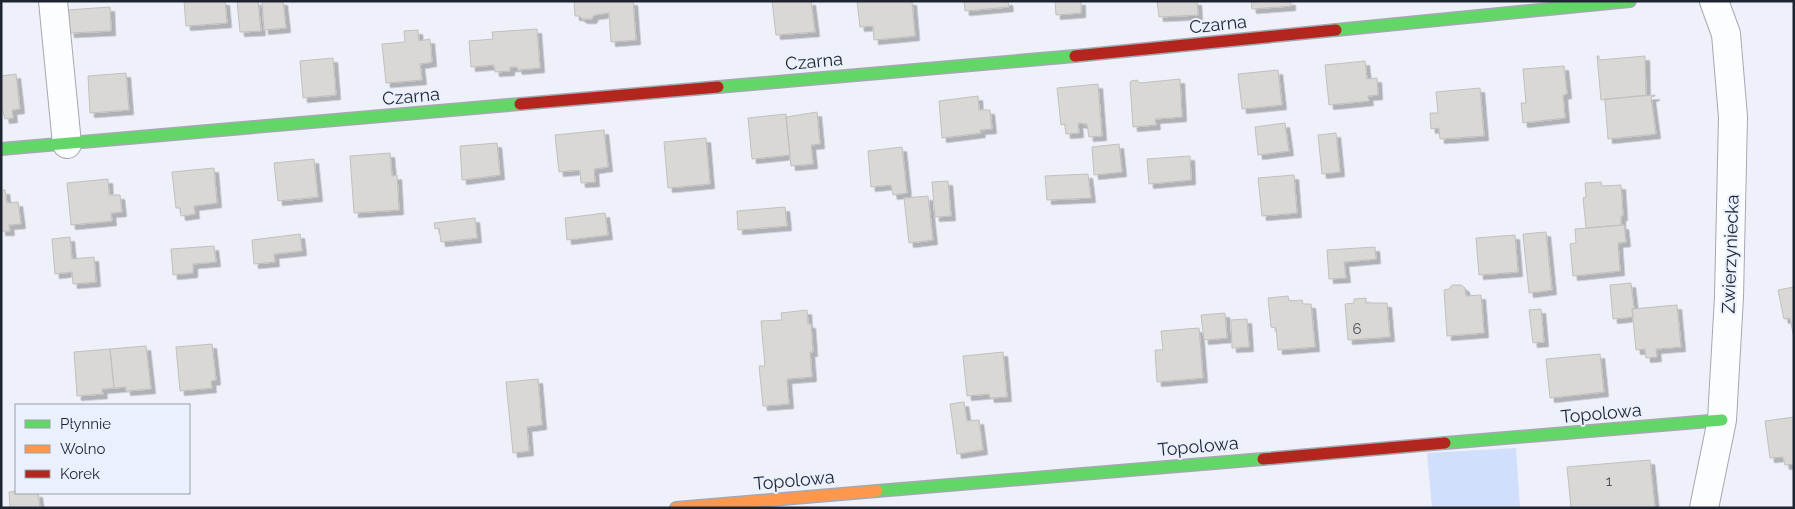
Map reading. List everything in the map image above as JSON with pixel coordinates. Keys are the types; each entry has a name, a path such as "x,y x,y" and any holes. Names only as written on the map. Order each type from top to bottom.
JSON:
{"street":[{"path":"53,1 67,144"},
{"name":"Czarna","path":"1,149 1084,55 1630,1"},
{"name":"Zwierzyniecka","path":"1704,508 1722,420 1729,296 1733,117 1726,34 1714,1"},
{"name":"Topolowa","path":"676,508 1722,420"}],"shaded area":[{"path":"1516,448 1520,508 1432,508 1427,453"}],"building":[{"path":"184,1 225,1 227,23 186,26"},
{"path":"237,1 258,1 261,31 240,32"},
{"path":"262,1 283,1 286,28 264,30"},
{"path":"574,1 633,1 636,40 611,42 609,13 594,15 592,19 583,19 575,16"},
{"path":"772,1 811,1 815,32 776,35"},
{"path":"857,1 912,1 915,36 874,40 873,26 860,27"},
{"path":"964,1 1008,1 1009,7 965,11"},
{"path":"1055,1 1081,1 1081,13 1056,15"},
{"path":"1157,1 1197,1 1198,15 1159,17"},
{"path":"1251,1 1291,1 1291,6 1252,9"},
{"path":"110,7 111,31 70,33 67,10"},
{"path":"537,29 540,68 518,70 517,67 510,67 510,71 495,72 494,65 471,67 469,41 493,39 492,32"},
{"path":"418,30 419,41 430,39 432,62 420,64 422,80 386,83 382,44 405,42 404,31"},
{"path":"1597,56 1599,56 1599,60 1645,56 1646,95 1601,100"},
{"path":"333,58 336,95 303,98 300,61"},
{"path":"1365,61 1367,79 1377,78 1378,95 1368,96 1369,101 1329,105 1325,65"},
{"path":"1564,66 1567,94 1563,95 1565,118 1523,123 1521,103 1526,103 1523,69"},
{"path":"1278,70 1282,105 1242,109 1238,74"},
{"path":"126,73 129,110 90,113 88,76"},
{"path":"16,74 20,109 12,110 13,118 5,119 3,111 1,111 1,76"},
{"path":"1180,79 1182,117 1155,119 1156,125 1133,127 1131,81 1137,80 1140,83"},
{"path":"1098,84 1102,136 1089,137 1087,124 1078,123 1079,133 1066,134 1065,124 1061,125 1057,88"},
{"path":"1480,88 1484,136 1440,139 1439,128 1431,129 1430,113 1438,113 1436,92"},
{"path":"1655,95 1651,97 1656,134 1608,139 1605,99"},
{"path":"978,96 979,110 990,110 992,129 980,130 981,133 942,138 939,101"},
{"path":"817,112 820,144 811,145 813,164 791,166 786,117"},
{"path":"786,114 790,155 752,159 748,118"},
{"path":"1285,123 1289,151 1258,155 1255,127"},
{"path":"604,130 608,167 594,169 595,182 581,183 580,170 559,172 555,135"},
{"path":"1336,133 1340,172 1322,174 1318,135"},
{"path":"706,138 710,184 668,188 664,142"},
{"path":"497,143 500,175 462,180 460,146"},
{"path":"1119,144 1122,172 1094,175 1092,147"},
{"path":"902,147 907,193 893,195 891,185 871,187 868,151"},
{"path":"390,153 392,176 397,175 399,210 354,213 350,156"},
{"path":"1190,156 1191,180 1149,184 1147,159"},
{"path":"314,159 318,197 278,201 274,163"},
{"path":"214,168 217,203 194,206 195,214 181,216 180,208 176,208 172,172"},
{"path":"1088,174 1091,198 1047,200 1045,176"},
{"path":"1294,175 1297,213 1262,216 1258,178"},
{"path":"108,179 109,195 120,195 122,212 111,213 112,221 71,225 67,183"},
{"path":"948,181 951,216 935,217 932,182"},
{"path":"1601,182 1602,186 1621,185 1623,216 1621,216 1621,225 1586,228 1583,198 1586,197 1585,183"},
{"path":"1,190 5,190 7,203 18,202 21,224 9,225 10,231 1,231"},
{"path":"928,196 933,240 909,243 904,198"},
{"path":"785,207 787,226 738,230 737,211"},
{"path":"605,213 608,235 567,240 565,218"},
{"path":"475,218 477,238 441,242 439,228 435,229 434,223"},
{"path":"1624,225 1626,242 1618,243 1620,271 1573,276 1570,244 1576,243 1575,229"},
{"path":"1546,232 1552,290 1529,293 1523,234"},
{"path":"300,234 302,251 274,254 275,262 254,264 252,240"},
{"path":"1515,235 1518,272 1479,275 1476,238"},
{"path":"70,237 72,259 94,257 96,282 73,284 72,272 55,274 52,239"},
{"path":"214,246 216,262 193,264 193,273 173,275 171,249"},
{"path":"1375,247 1376,259 1344,262 1346,278 1329,279 1327,250"},
{"path":"1631,283 1633,317 1613,319 1610,285"},
{"path":"1452,285 1461,285 1465,288 1466,296 1481,295 1484,333 1447,336 1444,290 1449,289"},
{"path":"1794,287 1794,338 1790,318 1784,319 1778,290"},
{"path":"1288,296 1289,301 1302,300 1303,304 1311,304 1315,347 1278,350 1276,328 1271,327 1268,298"},
{"path":"1366,298 1366,303 1387,303 1390,337 1348,340 1345,304 1354,303 1354,299"},
{"path":"1677,305 1681,347 1656,349 1657,357 1646,358 1645,349 1636,350 1632,309"},
{"path":"1541,309 1544,342 1533,343 1529,310"},
{"path":"807,310 808,324 811,324 813,352 810,352 812,377 787,379 789,404 763,406 759,366 765,366 761,321 782,320 781,313"},
{"path":"1225,313 1227,338 1204,340 1201,315"},
{"path":"1247,319 1249,347 1232,348 1231,320"},
{"path":"1199,328 1203,378 1157,382 1155,350 1163,350 1161,331"},
{"path":"212,344 216,380 211,381 212,388 180,391 176,347"},
{"path":"146,346 151,389 126,391 126,387 114,388 110,349"},
{"path":"110,349 114,388 102,389 103,394 77,396 74,352"},
{"path":"1003,352 1007,397 990,398 989,394 967,396 963,356"},
{"path":"1600,354 1604,392 1550,398 1546,359"},
{"path":"538,379 542,425 527,427 529,451 513,453 506,382"},
{"path":"964,402 967,421 979,420 983,450 957,454 950,404"},
{"path":"1794,417 1794,464 1785,465 1783,457 1770,458 1765,421"},
{"path":"1650,460 1655,508 1571,508 1567,467"},
{"path":"15,491 15,494 38,494 40,508 5,508 10,507 9,492"}],"traffic: fast":[{"path":"1336,30 1630,1"},
{"path":"718,87 1075,56"},
{"path":"1,149 520,104"},
{"path":"1445,443 1722,420"},
{"path":"877,491 1263,459"}],"traffic: slow":[{"path":"676,508 877,491"}],"traffic: jam":[{"path":"1075,56 1336,30"},
{"path":"520,104 718,87"},
{"path":"1263,459 1445,443"}]}
